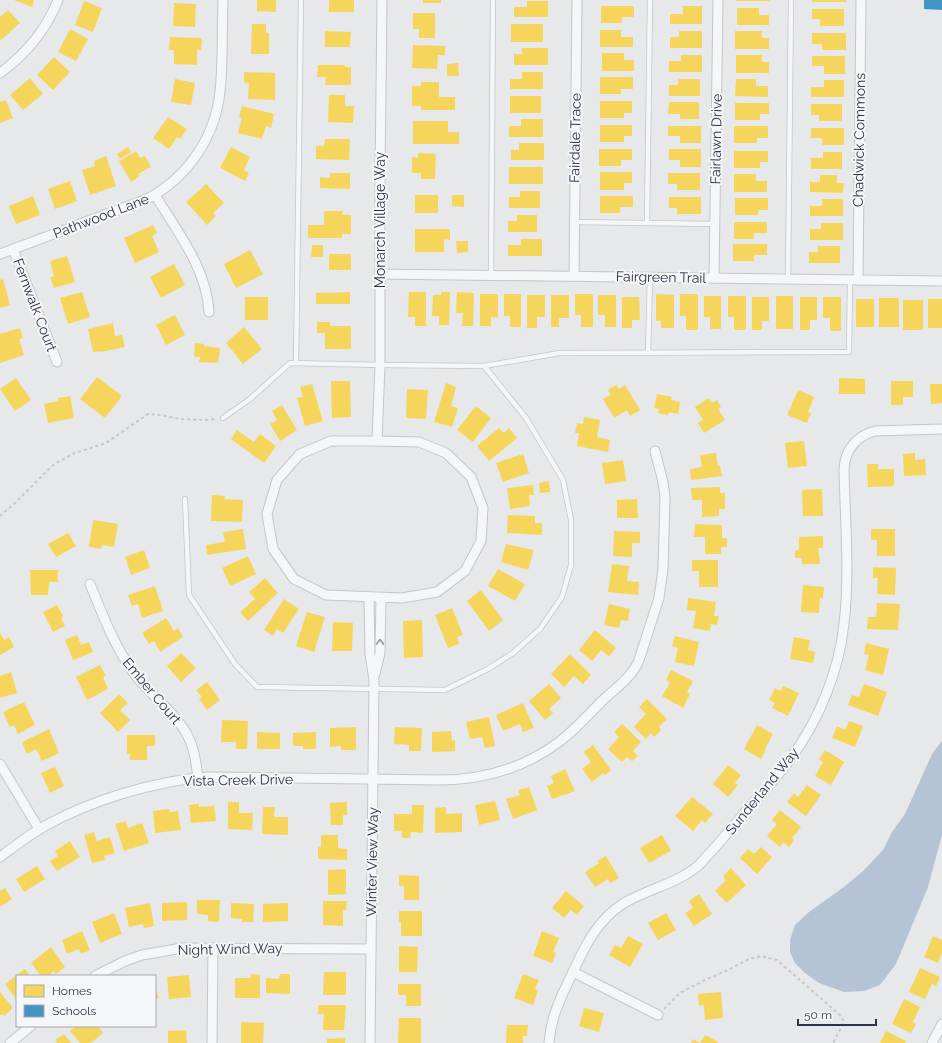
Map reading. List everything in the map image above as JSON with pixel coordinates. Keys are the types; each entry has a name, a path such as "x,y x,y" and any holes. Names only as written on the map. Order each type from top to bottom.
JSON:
{"street":[{"path":"0,73 15,61 34,41 50,18 58,0"},
{"name":"Pathwood Lane","path":"0,254 130,206 155,195 185,170 204,144 212,125 220,92 223,0"},
{"name":"Monarch Village Way","path":"377,441 380,365 379,274 382,0"},
{"name":"Fairdale Trace","path":"574,276 577,0"},
{"name":"Fairlawn Drive","path":"714,278 718,0"},
{"name":"Chadwick Commons","path":"854,280 861,0"},
{"path":"155,195 199,270 207,294 209,312"},
{"name":"Fernwalk Court","path":"13,249 57,362"},
{"name":"Fairgreen Trail","path":"379,274 942,281"},
{"name":"Sunderland Way","path":"549,1043 551,1028 557,1006 592,935 601,922 612,912 634,898 689,874 703,862 787,763 801,744 816,716 827,690 837,659 844,624 847,580 844,469 845,458 849,449 860,438 875,431 942,429"},
{"path":"331,441 377,441 419,442 446,453 471,477 483,508 481,541 465,571 437,592 402,598 369,598 326,595 294,579 273,549 266,514 277,480 300,454 331,441"},
{"name":"Vista Creek Drive","path":"0,857 39,829 66,815 145,788 198,778 461,779 486,775 518,765 559,742 631,673 639,660 657,608 663,569 665,497 663,482 655,451"},
{"name":"Ember Court","path":"90,584 114,641 122,656 138,679 175,718 185,731 192,747 198,778"},
{"name":"Winter View Way","path":"369,598 370,654 374,684 370,1043"},
{"name":"Winter View Way","path":"374,684 380,653 381,598"},
{"path":"0,764 39,829"},
{"name":"Night Wind Way","path":"96,975 115,965 142,955 182,948 371,949"},
{"path":"212,1043 213,948"},
{"path":"573,972 658,1015"},
{"path":"932,1043 942,1024"},
{"path":"11,1043 30,1027"}],"lane":[{"path":"296,363 300,0"},
{"path":"491,275 494,0"},
{"path":"647,223 650,0"},
{"path":"788,279 791,0"},
{"path":"574,222 715,224"},
{"path":"648,353 650,277"},
{"path":"223,418 250,399 290,363 484,366 560,353 849,352 854,280"},
{"path":"185,499 189,595 235,664 257,687 374,684 445,690 488,669 513,653 540,628 562,597 571,565 571,520 563,480 526,418 484,366"}],"path":[{"path":"0,516 54,464 75,453 106,443 148,414 180,419 205,420 223,418"},
{"path":"658,1015 680,993 749,959 761,956 777,960 842,1016 844,1022 833,1043"}],"water":[{"path":"942,741 942,835 928,887 896,964 880,985 864,991 844,992 819,983 805,973 795,963 790,952 790,940 795,925 809,912 844,887 863,871 883,850 892,832 905,814 932,754"}],"building: Homes":[{"path":"14,0 34,0 32,7"},
{"path":"257,0 276,0 276,12 257,11"},
{"path":"329,0 354,0 354,12 329,12"},
{"path":"423,0 441,0 441,3 423,3"},
{"path":"770,0 770,1 736,1"},
{"path":"812,0 846,0 846,2 812,2"},
{"path":"84,1 102,8 93,32 75,25"},
{"path":"527,1 548,1 548,17 514,17 514,7 527,7"},
{"path":"174,3 196,4 195,27 173,26"},
{"path":"601,6 634,6 634,17 622,17 622,23 601,23"},
{"path":"683,6 702,6 702,24 670,24 670,14 683,14"},
{"path":"737,8 759,8 759,15 769,15 769,25 737,25"},
{"path":"812,9 844,9 844,26 820,26 820,19 812,19"},
{"path":"8,10 20,23 1,40 0,17"},
{"path":"413,13 435,13 435,38 419,38 419,29 413,29"},
{"path":"252,24 266,24 266,33 269,33 269,54 251,54"},
{"path":"511,24 543,24 543,42 511,42"},
{"path":"70,29 88,39 76,61 58,52"},
{"path":"600,30 621,30 621,37 633,37 633,47 600,47"},
{"path":"325,31 351,32 350,47 325,47"},
{"path":"679,31 702,31 702,48 670,48 670,37 679,37"},
{"path":"735,31 762,31 762,38 769,38 769,49 735,49"},
{"path":"812,33 846,33 846,50 822,50 822,44 812,44"},
{"path":"170,37 202,38 201,50 197,50 197,65 174,64 174,50 169,50"},
{"path":"413,45 445,46 445,55 438,55 437,69 412,68"},
{"path":"522,48 548,48 548,65 514,65 514,54 522,54"},
{"path":"602,53 624,53 624,60 634,60 634,71 602,71"},
{"path":"681,55 702,55 702,72 669,72 669,61 681,61"},
{"path":"736,55 762,55 762,62 769,62 769,73 736,73"},
{"path":"812,56 845,56 845,74 824,74 824,66 812,66"},
{"path":"54,57 70,72 53,90 37,75"},
{"path":"458,63 459,76 447,76 447,64"},
{"path":"318,65 345,65 345,67 351,67 351,85 325,85 326,77 317,77"},
{"path":"244,72 275,73 275,100 248,99 249,83 244,82"},
{"path":"522,72 543,72 543,89 510,89 510,79 522,79"},
{"path":"600,77 633,77 633,89 621,89 621,94 600,94"},
{"path":"30,78 43,94 23,110 10,95"},
{"path":"175,79 195,83 191,105 171,102"},
{"path":"678,79 700,79 700,96 669,96 669,85 678,85"},
{"path":"736,79 756,79 756,86 768,86 768,97 735,96"},
{"path":"824,80 844,80 844,97 811,97 811,87 824,87"},
{"path":"421,82 439,82 439,97 455,97 455,110 421,110 421,106 412,106 412,86 421,86"},
{"path":"329,95 345,95 345,106 354,106 353,123 328,122"},
{"path":"510,96 541,96 541,113 510,113"},
{"path":"6,100 13,118 0,123 0,102"},
{"path":"600,101 632,101 632,113 624,113 624,118 600,118"},
{"path":"669,102 699,102 699,119 680,119 680,114 668,114"},
{"path":"735,103 769,103 769,114 760,114 760,120 735,120"},
{"path":"811,104 842,104 842,121 819,121 819,115 811,115"},
{"path":"242,106 274,114 271,128 266,126 262,139 238,133 242,118 239,117"},
{"path":"168,117 187,129 180,139 177,137 169,149 153,138"},
{"path":"521,119 543,119 543,137 509,137 509,126 521,126"},
{"path":"413,121 448,121 448,132 459,132 459,144 413,144"},
{"path":"600,125 632,125 632,136 624,136 624,142 600,142"},
{"path":"668,126 701,126 701,143 680,143 680,136 668,136"},
{"path":"734,126 768,126 768,138 757,138 757,143 734,143"},
{"path":"811,128 844,128 844,145 822,145 822,138 811,138"},
{"path":"325,139 350,139 349,160 316,159 316,146 324,146"},
{"path":"519,143 544,143 544,160 511,160 511,150 519,150"},
{"path":"128,147 131,152 120,159 117,154"},
{"path":"231,147 250,157 244,170 249,173 245,181 220,168"},
{"path":"599,149 632,149 632,160 621,160 621,166 599,166"},
{"path":"669,149 701,149 701,167 680,167 680,160 669,160"},
{"path":"136,151 140,158 145,156 151,167 138,174 140,176 131,182 119,161"},
{"path":"734,151 768,151 768,162 760,162 760,168 734,168"},
{"path":"823,152 842,152 842,169 811,169 811,158 823,158"},
{"path":"418,153 436,154 435,179 421,179 421,173 412,173 412,157 418,158"},
{"path":"106,156 116,186 90,195 82,170 95,166 94,161"},
{"path":"509,167 543,167 543,184 509,184"},
{"path":"600,172 632,172 632,183 624,183 624,190 600,190"},
{"path":"330,173 350,173 350,189 320,188 320,177 330,178"},
{"path":"668,173 700,173 700,190 677,190 677,184 668,184"},
{"path":"734,174 756,174 756,181 767,181 767,192 734,192"},
{"path":"820,175 837,175 837,183 844,183 843,193 810,192 810,182 820,182"},
{"path":"70,181 77,201 55,209 48,189"},
{"path":"206,184 224,203 213,213 216,216 207,225 186,202"},
{"path":"520,191 540,191 540,208 509,208 509,197 520,197"},
{"path":"415,195 438,195 438,213 415,213"},
{"path":"452,195 464,195 464,207 452,206"},
{"path":"33,196 40,215 16,224 9,206"},
{"path":"600,196 633,196 633,207 620,207 620,213 600,213"},
{"path":"669,197 701,197 701,214 677,214 677,208 669,208"},
{"path":"735,198 768,198 768,210 758,210 758,215 735,215"},
{"path":"822,199 843,199 843,216 810,216 810,206 822,206"},
{"path":"324,211 343,211 342,215 351,215 351,234 342,234 342,238 308,238 308,225 324,225"},
{"path":"517,215 537,215 537,232 508,232 508,221 517,221"},
{"path":"734,222 767,222 767,233 754,233 754,239 734,239"},
{"path":"821,223 843,223 843,240 810,240 810,229 821,229"},
{"path":"153,225 157,233 152,236 159,252 135,263 124,238"},
{"path":"415,229 450,229 450,240 444,239 444,252 415,252"},
{"path":"521,239 542,239 542,256 508,256 508,245 521,245"},
{"path":"456,241 468,241 468,252 457,253"},
{"path":"733,244 767,244 767,255 754,255 754,261 733,261"},
{"path":"312,245 323,245 323,257 311,257"},
{"path":"818,246 840,246 840,263 809,263 809,252 818,252"},
{"path":"250,250 263,274 236,288 224,264"},
{"path":"329,254 351,254 351,270 329,270"},
{"path":"67,256 75,282 54,288 50,277 54,276 50,261"},
{"path":"174,264 185,285 161,298 150,277"},
{"path":"3,279 10,305 0,308 0,280"},
{"path":"82,292 90,317 68,324 60,298"},
{"path":"350,292 350,304 316,304 316,293"},
{"path":"409,292 426,292 426,326 415,326 415,317 408,317"},
{"path":"441,292 450,292 449,325 439,325 439,316 432,316 433,295 441,295"},
{"path":"457,292 474,293 473,326 462,326 463,313 456,313"},
{"path":"480,294 498,294 498,318 491,317 491,326 480,326"},
{"path":"504,294 521,294 521,327 510,327 510,316 504,316"},
{"path":"575,294 593,294 593,327 581,327 581,315 575,315"},
{"path":"656,294 674,295 674,328 661,328 661,321 656,321"},
{"path":"680,294 698,294 698,330 686,330 686,316 680,316"},
{"path":"527,295 545,295 545,317 537,317 537,328 527,328"},
{"path":"551,295 569,295 569,318 559,318 559,327 551,327"},
{"path":"598,295 616,295 616,327 605,327 605,315 598,315"},
{"path":"704,296 721,296 721,329 710,329 710,317 704,317"},
{"path":"728,296 746,296 746,330 734,330 734,317 728,317"},
{"path":"776,296 793,296 793,329 776,329"},
{"path":"245,297 268,297 268,320 245,320"},
{"path":"622,297 639,297 640,320 632,320 632,328 622,328"},
{"path":"752,297 769,297 769,321 762,321 762,330 752,330"},
{"path":"800,297 817,297 817,320 810,320 810,330 800,330"},
{"path":"823,297 841,297 841,331 830,331 830,318 823,318"},
{"path":"879,298 899,298 899,327 879,327"},
{"path":"856,299 874,299 874,327 856,327"},
{"path":"928,299 942,299 942,328 928,328"},
{"path":"903,300 923,300 923,330 903,330"},
{"path":"175,315 185,335 166,345 156,325"},
{"path":"317,322 330,322 330,326 351,326 351,349 325,349 325,333 317,333"},
{"path":"113,323 115,336 122,335 125,347 101,352 93,352 88,329"},
{"path":"244,327 262,349 243,364 226,343"},
{"path":"20,328 23,338 19,339 24,355 0,363 0,334"},
{"path":"195,343 220,348 218,363 199,362 200,357 194,357"},
{"path":"97,377 122,396 105,418 80,399"},
{"path":"16,378 31,400 15,411 0,389"},
{"path":"839,378 865,379 865,394 839,394"},
{"path":"331,381 350,381 351,417 332,418"},
{"path":"891,381 913,381 913,397 903,397 903,405 891,405"},
{"path":"446,383 456,387 451,406 458,408 452,427 434,422"},
{"path":"312,384 323,421 305,426 297,398 303,397 300,387"},
{"path":"930,384 942,384 942,403 931,404"},
{"path":"616,385 619,389 625,385 640,410 630,416 627,410 614,418 603,399 611,395 608,390"},
{"path":"407,389 428,390 426,419 406,418"},
{"path":"798,390 814,397 808,412 811,413 807,423 787,415"},
{"path":"657,394 672,397 671,400 680,402 678,414 669,412 668,415 658,413 659,409 654,408"},
{"path":"70,396 74,418 48,423 44,404 58,401 58,398"},
{"path":"709,398 712,403 717,400 721,407 718,409 725,420 704,433 698,423 703,420 695,407"},
{"path":"282,405 297,430 280,441 270,424 277,420 272,411"},
{"path":"476,406 491,418 473,442 457,430"},
{"path":"584,417 600,420 597,437 610,440 608,452 577,446 579,433 575,433 577,423 583,424"},
{"path":"499,428 504,433 509,428 517,438 489,461 477,446"},
{"path":"237,430 254,442 260,434 276,446 264,463 231,439"},
{"path":"804,441 807,466 788,468 785,443"},
{"path":"716,453 718,466 720,466 722,476 691,480 690,469 702,467 700,455"},
{"path":"915,453 915,460 925,459 926,475 904,476 903,454"},
{"path":"523,454 529,473 503,482 496,463"},
{"path":"623,460 626,481 605,484 602,463"},
{"path":"867,464 878,464 878,469 894,469 894,486 868,487"},
{"path":"549,481 550,492 540,493 539,483"},
{"path":"533,485 534,495 529,495 530,506 510,509 507,488"},
{"path":"720,487 720,493 725,493 725,509 719,509 719,516 702,517 702,500 692,500 691,488"},
{"path":"822,489 823,516 803,516 802,490"},
{"path":"212,495 225,496 224,499 243,500 242,522 211,521"},
{"path":"637,499 638,518 617,518 617,500"},
{"path":"508,515 535,516 535,523 542,523 542,535 507,533"},
{"path":"93,520 118,524 114,547 102,545 101,549 89,547"},
{"path":"695,524 722,525 722,538 727,538 727,547 721,547 721,554 705,554 705,537 694,537"},
{"path":"243,529 246,549 207,555 206,545 225,542 223,532"},
{"path":"871,529 895,529 895,556 877,556 877,540 871,540"},
{"path":"614,531 640,532 640,543 632,543 632,557 613,556"},
{"path":"68,533 76,546 56,557 48,544"},
{"path":"823,536 823,548 818,548 820,564 802,564 802,558 795,558 795,550 799,550 799,537"},
{"path":"506,544 534,550 528,570 501,562"},
{"path":"144,550 150,568 131,575 125,557"},
{"path":"248,556 256,574 230,586 222,568"},
{"path":"692,560 718,560 718,587 699,587 699,571 692,571"},
{"path":"612,564 629,566 627,581 639,582 638,595 608,592"},
{"path":"873,567 896,568 895,595 877,594 878,578 873,578"},
{"path":"498,569 525,584 515,601 488,586"},
{"path":"30,570 58,570 58,582 49,582 48,595 31,595"},
{"path":"265,578 278,593 248,621 240,612 255,599 249,592"},
{"path":"803,585 824,587 823,598 820,598 819,613 801,612"},
{"path":"155,586 163,611 142,618 138,604 132,606 128,595"},
{"path":"481,590 503,620 489,631 467,601"},
{"path":"688,598 716,602 714,616 719,616 717,625 711,624 710,631 693,628 696,611 687,610"},
{"path":"284,599 299,609 283,633 277,629 273,636 264,630"},
{"path":"877,603 900,604 898,630 867,629 868,617 876,617"},
{"path":"609,604 630,609 628,621 621,620 619,628 604,625"},
{"path":"57,605 63,616 61,618 65,626 53,632 43,612"},
{"path":"452,608 463,635 457,637 459,644 448,648 435,615"},
{"path":"307,612 325,617 314,652 296,646"},
{"path":"166,618 174,631 178,628 183,637 160,652 154,641 149,644 142,633"},
{"path":"422,620 423,657 404,658 403,621"},
{"path":"333,622 353,623 352,651 332,651"},
{"path":"595,630 616,648 609,656 601,650 592,661 579,650"},
{"path":"0,632 4,640 9,637 14,647 0,655"},
{"path":"77,635 81,645 89,642 93,652 73,660 65,640"},
{"path":"675,636 699,642 694,666 675,662 678,648 672,646"},
{"path":"794,637 810,640 808,650 815,652 813,663 790,659"},
{"path":"866,643 889,649 883,675 865,670 869,655 864,654"},
{"path":"181,653 196,668 181,682 167,666"},
{"path":"570,654 591,675 583,684 574,676 564,687 551,674"},
{"path":"100,665 106,676 103,677 108,689 87,700 76,677"},
{"path":"671,670 693,681 687,692 690,694 683,708 662,696 670,683 666,680"},
{"path":"11,672 17,693 0,698 0,676"},
{"path":"207,682 220,700 207,710 199,699 202,697 196,690"},
{"path":"549,684 561,698 549,709 553,713 545,720 529,701"},
{"path":"864,684 887,692 878,716 848,705 852,695 859,697"},
{"path":"783,686 799,693 788,716 772,708 775,703 769,700 775,688 781,691"},
{"path":"119,694 128,703 120,710 130,720 118,732 100,713"},
{"path":"647,699 667,719 659,727 661,730 654,737 651,733 646,739 634,727 646,714 639,707"},
{"path":"24,702 35,725 18,734 14,725 10,727 3,712"},
{"path":"523,703 534,728 523,732 520,724 503,731 496,715"},
{"path":"489,717 495,746 485,748 482,737 470,739 466,722"},
{"path":"222,720 248,721 247,749 236,749 236,742 221,742"},
{"path":"849,721 863,726 855,747 832,738 837,726 845,730"},
{"path":"622,724 641,742 633,751 638,756 632,761 627,757 622,762 608,749 619,737 614,732"},
{"path":"757,725 773,734 761,759 744,749"},
{"path":"356,727 356,750 341,750 341,746 330,747 330,728"},
{"path":"395,727 422,728 421,751 409,751 409,745 394,744"},
{"path":"49,729 59,753 42,761 36,749 27,754 22,742"},
{"path":"451,731 452,741 455,740 455,751 432,752 432,732"},
{"path":"257,732 280,733 280,749 257,749"},
{"path":"316,732 316,749 303,749 303,746 293,746 293,733"},
{"path":"127,735 155,735 155,746 147,746 147,760 130,760 130,754 127,754"},
{"path":"593,745 611,770 605,775 603,773 592,782 582,769 591,762 584,752"},
{"path":"825,750 844,762 831,785 815,776 823,762 819,759"},
{"path":"728,765 741,775 735,783 738,785 728,797 713,784"},
{"path":"55,767 64,786 50,793 41,773"},
{"path":"565,769 575,791 552,799 547,786 554,783 551,776"},
{"path":"807,785 821,795 806,816 787,802 794,793 798,797"},
{"path":"529,787 537,810 513,819 506,799 520,795 518,790"},
{"path":"692,797 713,814 705,823 702,820 693,831 675,816"},
{"path":"495,801 500,820 479,825 475,805"},
{"path":"228,802 239,802 239,813 253,813 252,830 228,829"},
{"path":"347,802 347,815 343,815 343,825 331,825 330,803"},
{"path":"199,804 199,807 214,806 216,821 191,823 189,805"},
{"path":"412,805 424,805 423,833 411,832 410,838 402,838 402,831 394,831 394,814 412,814"},
{"path":"263,807 275,807 274,817 288,817 288,835 262,834"},
{"path":"446,807 446,814 462,813 462,832 435,833 435,808"},
{"path":"169,809 170,812 178,811 181,830 155,833 153,811"},
{"path":"780,810 801,827 792,838 794,840 789,847 783,842 780,847 767,836 777,824 772,820"},
{"path":"126,821 128,828 142,823 149,843 124,851 115,824"},
{"path":"94,832 97,841 110,837 115,853 104,856 105,860 92,863 84,835"},
{"path":"321,835 338,835 338,848 347,849 347,860 318,859 318,847 321,847"},
{"path":"662,835 671,851 649,863 640,848"},
{"path":"70,841 80,857 57,871 50,861 58,856 55,851"},
{"path":"761,847 772,857 757,874 740,858 748,849 754,854"},
{"path":"606,856 619,878 610,883 608,879 595,887 585,872 599,863 597,861"},
{"path":"37,866 45,879 24,892 16,879"},
{"path":"731,868 746,885 727,903 715,891 726,880 723,876"},
{"path":"346,869 346,894 328,895 328,870"},
{"path":"399,875 419,876 419,900 404,900 404,886 399,886"},
{"path":"5,888 12,899 0,907 0,891"},
{"path":"566,891 584,906 577,915 571,910 564,918 552,908"},
{"path":"699,894 712,914 694,926 685,913 693,908 689,901"},
{"path":"197,900 220,900 219,922 208,921 208,915 197,914"},
{"path":"323,901 347,901 346,910 343,910 343,926 323,925"},
{"path":"187,902 187,920 162,921 162,903"},
{"path":"150,903 154,926 144,928 143,924 129,927 125,908"},
{"path":"231,903 254,904 253,922 242,922 242,919 231,918"},
{"path":"288,903 288,921 263,922 263,904"},
{"path":"399,911 422,911 422,936 401,936"},
{"path":"114,913 122,934 100,943 92,922"},
{"path":"666,913 676,930 658,940 648,923"},
{"path":"82,931 90,950 81,954 79,949 67,954 62,940"},
{"path":"542,931 559,938 553,952 556,953 552,963 533,956"},
{"path":"628,936 643,944 630,967 609,955 615,945 621,948"},
{"path":"933,936 942,940 942,953 938,963 924,957"},
{"path":"399,946 418,947 417,972 399,972"},
{"path":"51,947 65,967 56,974 54,971 49,975 40,975 31,963"},
{"path":"920,968 940,977 936,986 932,984 925,999 909,992"},
{"path":"25,969 29,975 17,975"},
{"path":"324,972 346,972 346,995 323,995"},
{"path":"251,974 260,975 260,998 235,998 235,978 251,978"},
{"path":"280,974 290,974 290,994 266,993 266,978 279,979"},
{"path":"523,974 539,980 535,989 538,991 533,1005 514,998"},
{"path":"189,975 191,997 169,999 167,977"},
{"path":"16,976 16,999 5,984"},
{"path":"398,984 421,984 421,1006 406,1006 406,995 398,995"},
{"path":"156,990 159,998 156,999"},
{"path":"0,992 13,1008 4,1016 2,1014 0,1015"},
{"path":"721,992 723,1018 705,1020 704,1005 699,1006 698,994"},
{"path":"904,999 920,1007 913,1022 916,1024 911,1033 892,1024"},
{"path":"318,1005 346,1005 344,1030 323,1030 324,1014 318,1014"},
{"path":"584,1008 604,1013 599,1032 579,1026"},
{"path":"399,1018 421,1018 421,1043 398,1043"},
{"path":"241,1022 264,1023 263,1043 241,1043"},
{"path":"507,1025 528,1025 527,1036 523,1036 523,1043 506,1043"},
{"path":"75,1027 99,1027 103,1033 91,1043 80,1043 70,1031"},
{"path":"186,1030 187,1043 168,1043 168,1031"},
{"path":"886,1031 906,1041 905,1043 880,1043"},
{"path":"64,1034 71,1043 57,1043 55,1040"},
{"path":"705,1035 718,1042 718,1043 700,1043"},
{"path":"345,1038 345,1043 327,1043 327,1039"},
{"path":"693,1039 700,1043 691,1043"}],"building: Schools":[{"path":"924,0 942,0 942,10 924,9"}]}
